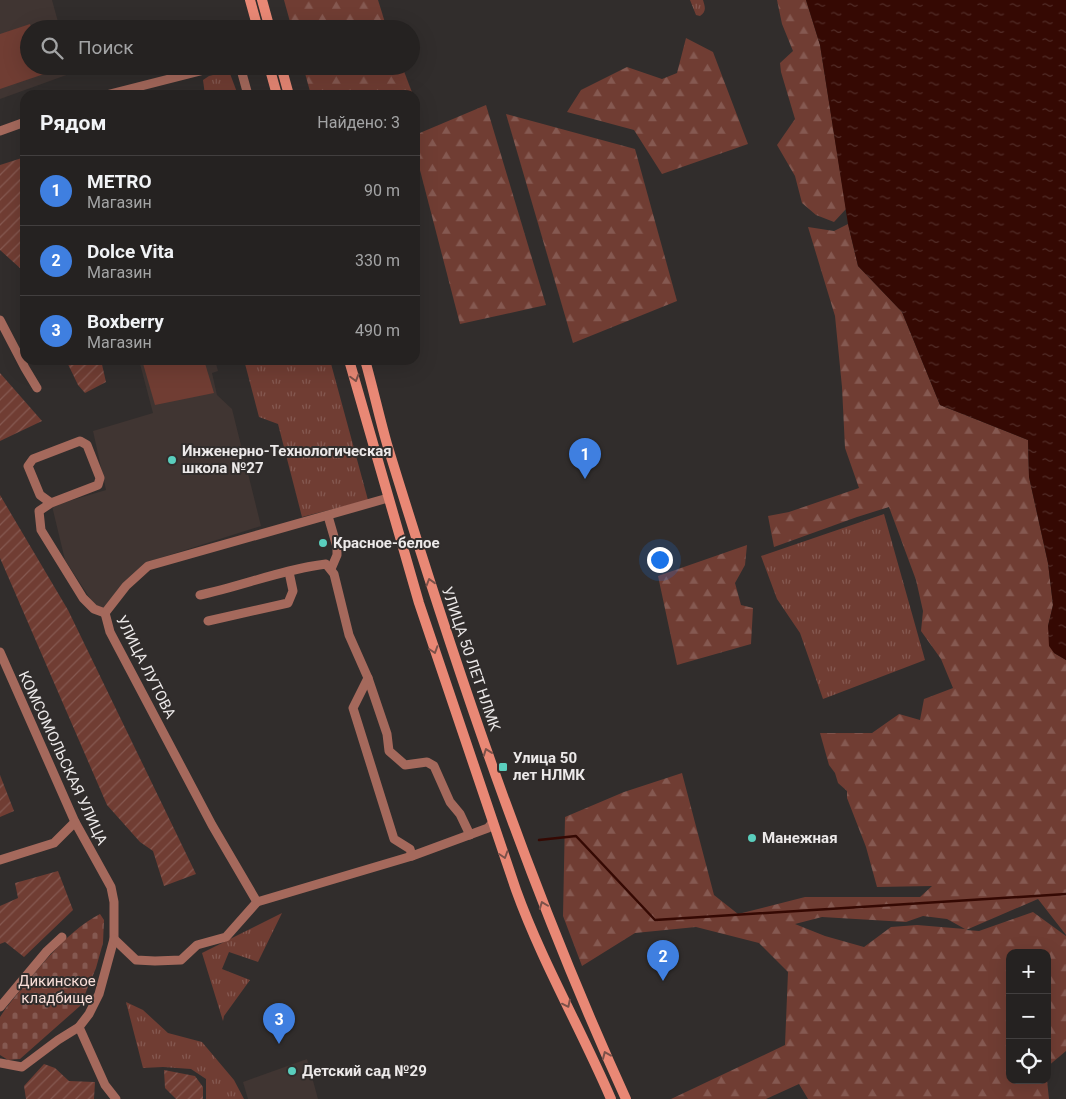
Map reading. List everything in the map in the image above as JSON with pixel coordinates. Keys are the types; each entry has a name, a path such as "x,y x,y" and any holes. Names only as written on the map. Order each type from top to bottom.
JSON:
{"main road":[{"path":"250,0 256,20"},
{"path":"262,0 268,20"},
{"path":"271,75 276,90"},
{"path":"283,75 288,90"},
{"path":"351,365 419,603 527,921 594,1058 611,1099"},
{"name":"УЛИЦА 50 ЛЕТ НЛМК","path":"365,365 386,441 456,664 545,910 626,1099"},
{"path":"419,603 441,616"}],"street":[{"path":"126,90 185,75"},
{"path":"242,75 247,90"},
{"path":"0,131 20,124"},
{"path":"0,320 20,360"},
{"path":"22,365 37,388"},
{"path":"51,503 40,495 28,466 33,459 80,441 87,445 100,478 98,485 51,503 39,511 41,530 83,598 94,609 105,613"},
{"name":"УЛИЦА ЛУТОВА","path":"257,902 212,824 110,632 105,613 126,586 148,566 388,498"},
{"path":"328,516 337,547 337,555 331,569"},
{"path":"200,595 326,564 334,574 349,635 368,678 387,734 390,751 405,765 427,762 434,766 450,802 460,814 470,835"},
{"path":"208,621 288,603 293,591 289,572"},
{"name":"КОМСОМОЛЬСКАЯ УЛИЦА","path":"0,652 75,822 111,887 114,902 114,939 99,994 89,1014 79,1027"},
{"path":"368,678 353,708 394,839 410,849 412,856"},
{"path":"0,860 54,843 75,822"},
{"path":"114,939 136,960 180,960 197,945 226,937 257,902 412,856 488,828 493,822"},
{"path":"0,1007 62,937"},
{"path":"0,1063 22,1067 79,1027 105,1085 116,1099"}],"shaded area":[{"path":"0,0 52,0 58,20 20,20 20,75 66,75 25,90 20,90 20,92 0,99"},
{"name":"Инженерно-Технологическая школа №27","path":"140,365 216,365 218,371 212,373 217,395 232,409 261,526 154,560 105,608 95,606 65,560 52,506 106,490 93,431 153,413"},
{"name":"Детский сад №29","path":"307,1059 318,1099 248,1099 243,1082"}],"green space":[{"path":"284,0 378,0 384,20 290,20"},
{"path":"690,0 703,0 705,11 700,16 696,15"},
{"path":"777,0 806,0 820,45 846,209 834,222 816,215 802,203 795,176 777,145 795,119 780,63 793,51 782,24"},
{"path":"20,27 20,75 41,75 0,89 0,34"},
{"path":"686,38 713,52 748,144 662,174 634,130 567,112 581,90 627,67 662,79 677,73"},
{"path":"230,75 236,90 204,90 203,80 209,76"},
{"path":"305,75 405,75 411,90 310,90"},
{"path":"486,105 546,305 460,324 420,170 420,133"},
{"path":"506,114 635,149 677,301 573,343"},
{"path":"20,159 20,268 0,250 0,165"},
{"path":"848,224 858,266 902,312 940,405 1028,440 1029,477 1048,563 1053,605 1048,626 1054,653 1066,660 1066,935 1038,899 966,930 979,931 1033,912 1066,936 1066,1051 1051,1064 1051,949 1006,949 1006,1084 1047,1084 1049,1099 808,1099 799,1084 766,1099 671,1099 785,1045 788,972 759,943 696,927 635,933 582,966 563,916 565,817 624,792 682,773 714,895 738,914 805,897 920,897 932,886 877,887 866,847 847,798 847,791 838,783 835,773 829,765 820,733 872,733 899,714 920,720 924,699 953,688 941,659 921,631 923,611 916,580 889,507 774,547 768,516 789,512 859,488 845,448 842,387 835,316 808,227 834,231","holes":["923,916 947,919 965,929 917,925 891,927 864,947 825,936 795,924 822,917 906,922"]},
{"path":"68,365 102,365 106,382 85,393 78,385"},
{"path":"143,365 206,365 214,393 155,405"},
{"path":"245,365 331,365 368,500 302,517 278,424 259,417"},
{"path":"0,373 42,421 0,441"},
{"path":"0,495 68,610 196,874 164,886 153,851 140,842 107,805 0,558"},
{"path":"884,514 925,660 823,699 800,633 777,599 761,556"},
{"path":"747,545 745,565 735,583 741,605 753,608 751,644 677,665 658,576"},
{"path":"0,775 14,811 0,817"},
{"path":"58,871 73,910 24,957 5,942 0,944 0,906 18,898 15,883"},
{"path":"282,913 258,962 229,952 222,969 250,980 224,1016 223,1021 202,953"},
{"name":"Дикинское кладбище","path":"100,914 104,920 103,943 96,968 80,1006 20,1059 8,1060 0,1055 0,1017 6,1008 61,943"},
{"path":"126,1002 143,1010 168,1033 202,1042 234,1080 244,1099 206,1099 206,1079 191,1069 143,1068"},
{"path":"44,1064 55,1068 69,1081 95,1082 94,1099 26,1099 24,1086"},
{"path":"164,1070 195,1076 203,1087 203,1099 176,1099 165,1088"}],"water":[{"path":"806,0 1066,0 1066,660 1054,653 1049,646 1048,626 1053,605 1048,563 1029,477 1028,440 940,405 902,312 858,266 848,224 820,45"}],"waterway":[{"path":"539,840 576,836 655,920 1066,894"}],"place":[{"name":"Инженерно-Технологическая школа №27","path":"172,460"},
{"name":"METRO","path":"585,479"},
{"name":"Красное-белое","path":"323,543"},
{"name":"Улица 50 лет НЛМК","path":"503,767"},
{"name":"Манежная","path":"752,838"},
{"name":"Dolce Vita","path":"663,981"},
{"name":"Boxberry","path":"279,1044"},
{"name":"Детский сад №29","path":"292,1071"}]}
